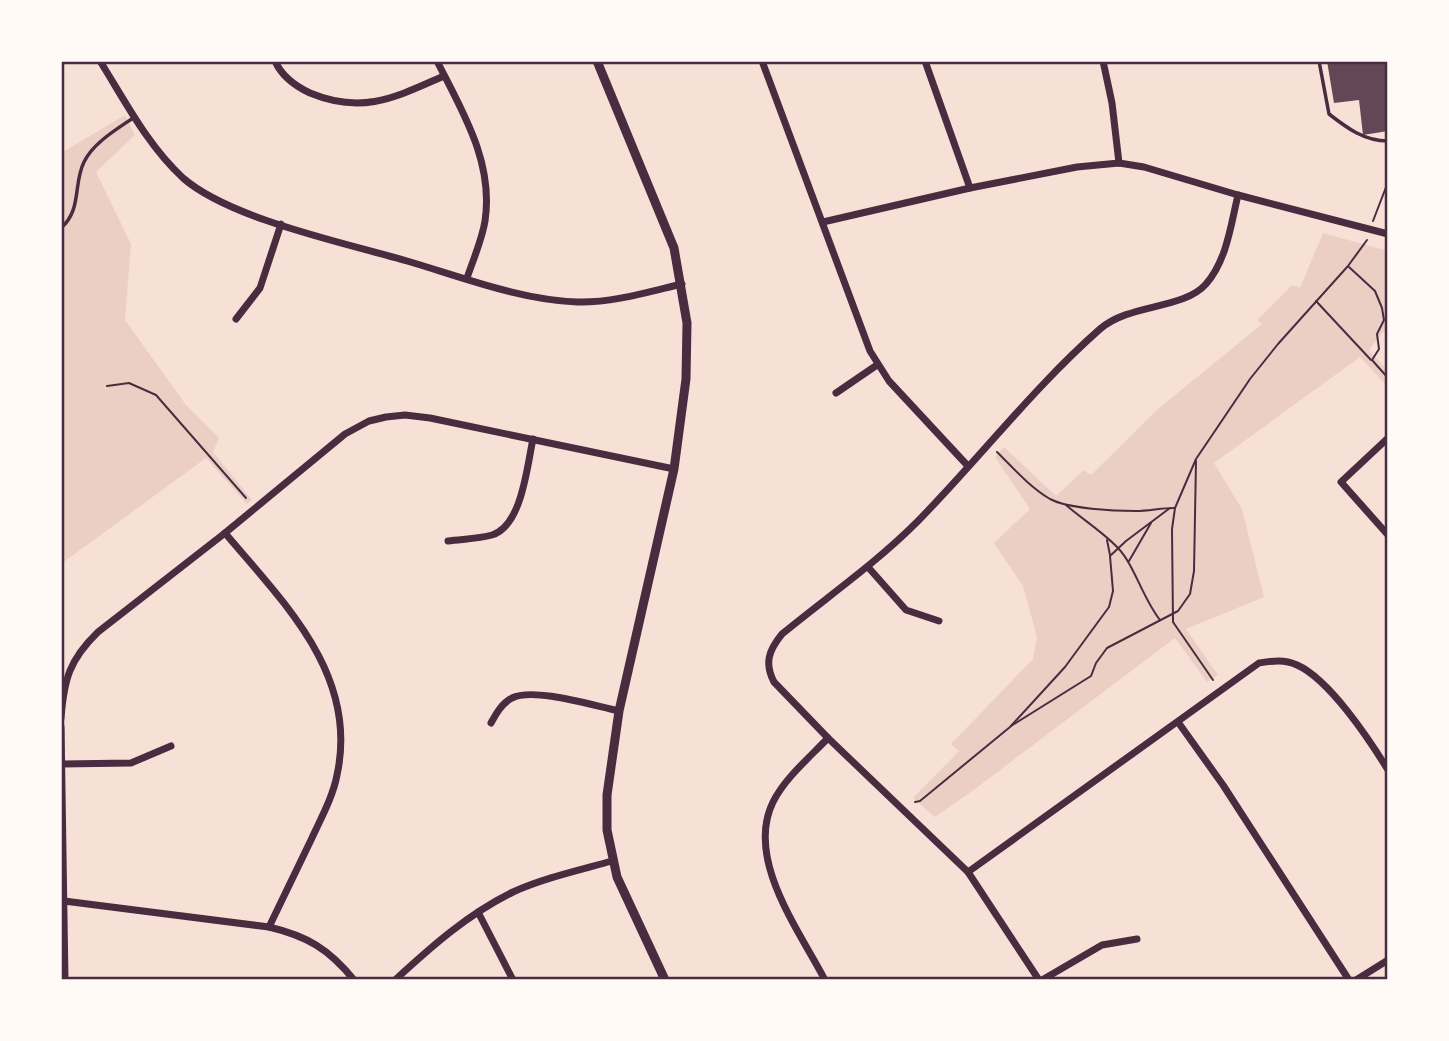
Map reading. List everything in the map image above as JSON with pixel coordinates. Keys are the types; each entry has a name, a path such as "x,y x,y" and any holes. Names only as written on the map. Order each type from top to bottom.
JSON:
{"street":[{"path":"100,61 160,153 184,179 230,206 281,224 526,295 579,302 601,301 682,284"},
{"path":"275,61 288,80 302,89 329,100 350,103 389,100 444,76"},
{"path":"437,61 472,131 485,183 485,220 467,278"},
{"path":"597,61 674,248 687,323 687,379 674,469 619,711 607,795 607,830 612,861 626,900 665,980"},
{"path":"762,61 823,222 849,300 877,365 967,466"},
{"path":"925,61 970,188"},
{"path":"1103,61 1112,103 1119,163"},
{"path":"823,222 970,188 1077,167 1119,163 1144,167 1238,195 1388,234"},
{"path":"1137,939 1102,945 1041,980 968,872 908,811 828,738 774,682 769,673 768,659 773,645 782,634 868,567 916,522 1102,328 1118,317 1183,298 1205,286 1219,266 1238,195"},
{"path":"236,319 260,288 281,224"},
{"path":"836,393 877,365"},
{"path":"61,718 63,693 70,668 81,648 345,434 369,421 405,415 674,469"},
{"path":"1388,438 1341,482 1388,535"},
{"path":"448,541 492,535 508,524 516,510 533,439"},
{"path":"225,533 303,629 325,663 338,699 342,736 337,777 322,816 269,927"},
{"path":"868,567 906,610 939,621"},
{"path":"968,872 1259,663 1283,661 1296,664 1310,673 1355,721 1388,770"},
{"path":"491,723 505,703 519,696 543,696 619,711"},
{"path":"1178,722 1223,785 1349,980"},
{"path":"61,727 65,980"},
{"path":"825,980 771,878 765,854 765,829 773,802 828,738"},
{"path":"62,764 131,763 171,746"},
{"path":"395,980 429,948 478,912 516,891 612,861"},
{"path":"64,901 269,927 294,933 337,959 354,980"},
{"path":"478,912 513,980"},
{"path":"1356,980 1388,960"}],"lane":[{"path":"1319,61 1329,114 1351,131 1377,141 1388,141"},
{"path":"61,228 77,201 84,161 96,146 135,117"}],"path":[{"path":"1213,680 1178,631 1172,615 1172,529 1175,509 1196,459 1250,379 1348,266 1375,291 1384,320 1377,334 1379,349 1372,360"},
{"path":"1316,301 1388,378"},
{"path":"107,386 129,383 156,395 247,498"},
{"path":"997,452 1024,480 1051,499 1065,505 1118,547 1146,600 1160,620"},
{"path":"915,802 1010,727 1091,676 1096,663 1107,649 1172,615 1185,604 1193,583 1196,459"},
{"path":"1065,505 1134,511 1175,509"},
{"path":"1111,556 1118,547 1170,509"},
{"path":"1128,563 1151,522"},
{"path":"1010,727 1065,667 1109,607 1113,591 1111,556 1106,538"},
{"path":"918,805 920,800"}],"shaded area":[{"path":"125,115 135,135 96,172 131,244 125,320 186,405 219,438 213,452 252,500 247,504 206,458 61,564 61,153"},
{"path":"1323,233 1388,251 1388,326 1369,350 1388,371 1388,387 1360,357 1214,463 1242,509 1264,597 1186,629 1218,675 1207,682 1175,638 935,817 913,798 959,751 951,744 1033,659 1037,637 1023,586 994,543 1030,509 995,457 1004,447 1056,496 1084,470 1091,475 1158,409 1262,324 1257,320 1292,285 1300,288"}],"building":[{"path":"1327,61 1388,61 1388,131 1363,135 1359,100 1334,103"}]}
